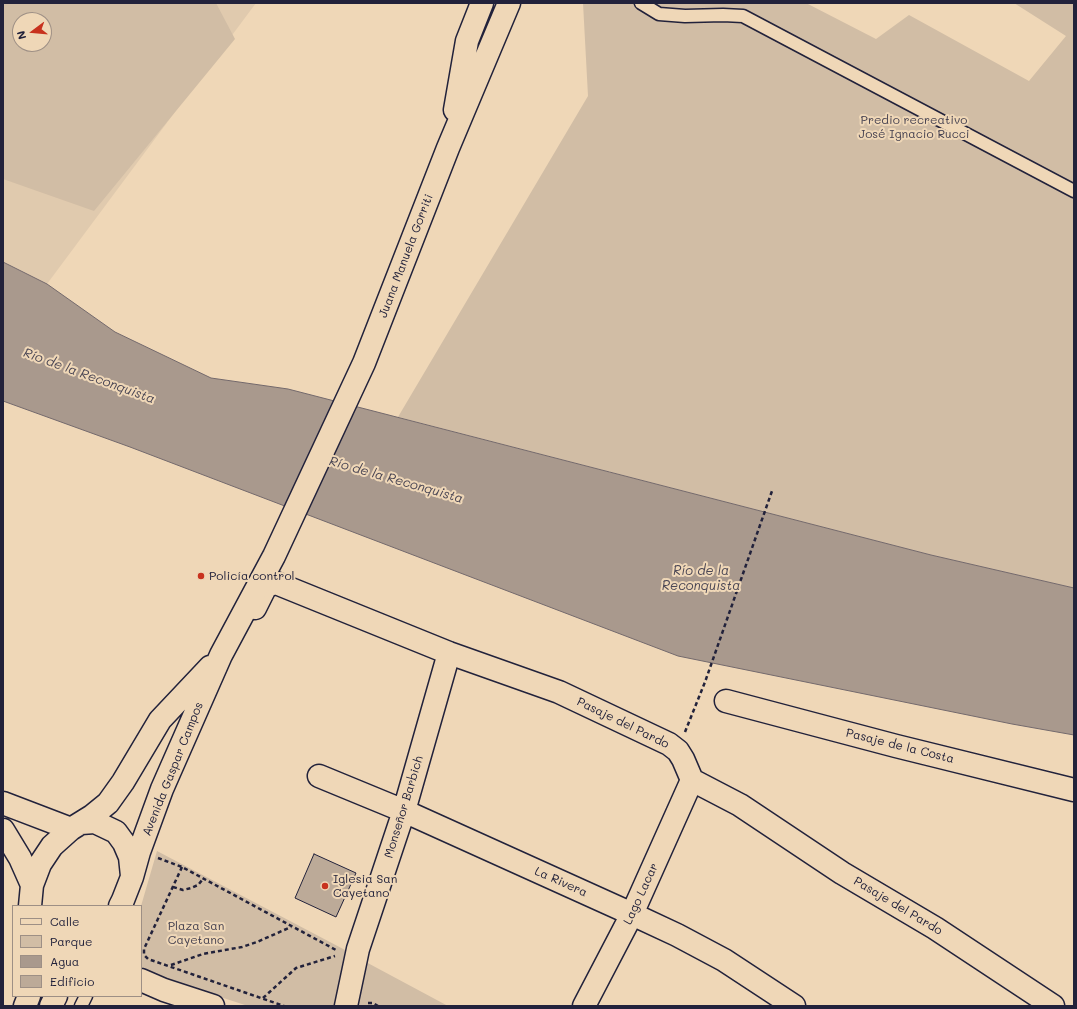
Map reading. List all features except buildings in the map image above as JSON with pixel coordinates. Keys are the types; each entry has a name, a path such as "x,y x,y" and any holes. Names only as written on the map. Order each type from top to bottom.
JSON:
{"street":[{"name":"Juana Manuela Gorriti","path":"448,148 467,41 482,3"},
{"name":"Juana Manuela Gorriti","path":"274,556 364,363 448,148 509,3"},
{"name":"Avenida Gaspar Campos","path":"120,905 132,877 162,789 221,655 274,556"},
{"name":"Pasaje del Pardo","path":"221,655 229,656 234,650 266,586 276,583 449,653 559,692 669,744 678,751 692,780 740,805 842,873 935,928 1053,1006"},
{"name":"Monseñor Barbich","path":"355,1006 350,957 361,942 404,811 449,653"},
{"name":"Avenida Gaspar Campos","path":"30,905 32,885 40,864 52,846 76,826 92,816 108,803 123,782 160,720 221,655"},
{"name":"Pasaje de la Costa","path":"726,701 896,746 1074,790"},
{"name":"La Rivera","path":"319,776 404,811 677,935 724,960 794,1006"},
{"name":"Lago Lacar","path":"584,1006 632,914 692,780"},
{"path":"3,803 76,826 95,822 116,832 124,843 130,857 132,877"},
{"path":"3,830 20,858 32,885"},
{"path":"142,980 164,990 213,1006"},
{"path":"51,1006 56,997"}],"lane":[{"path":"641,3 659,14 685,16 743,16 1074,191"},
{"path":"81,1006 86,997"}],"path":[{"path":"678,751 705,682 772,491"},
{"path":"140,852 182,867 350,957"},
{"path":"182,867 144,949 144,955 148,959 284,1006"},
{"path":"173,887 183,890 191,888 198,885 203,878"},
{"path":"170,966 203,954 247,946 292,926"},
{"path":"263,998 296,968 350,957"},
{"path":"355,1006 373,1003 378,1006"}],"shaded area":[{"path":"3,3 256,3 47,284 3,262"}],"green space":[{"path":"3,3 216,3 235,39 94,211 3,179"},
{"name":"Predio recreativo José Ignacio Rucci","path":"583,3 806,3 876,39 909,15 1029,81 1066,36 1014,3 1074,3 1074,588 931,555 398,417 588,96"},
{"name":"Plaza San Cayetano","path":"157,851 347,951 339,1006 248,1006 150,974 142,967 141,905"},
{"path":"364,961 448,1006 354,1006"}],"water":[{"name":"Río de la Reconquista","path":"3,262 47,284 115,332 211,378 288,389 931,555 1074,588 1074,735 1012,724 678,656 130,447 3,401"}],"place":[{"name":"Policía control","path":"201,576"},
{"name":"Iglesia San Cayetano","path":"325,886"}]}
